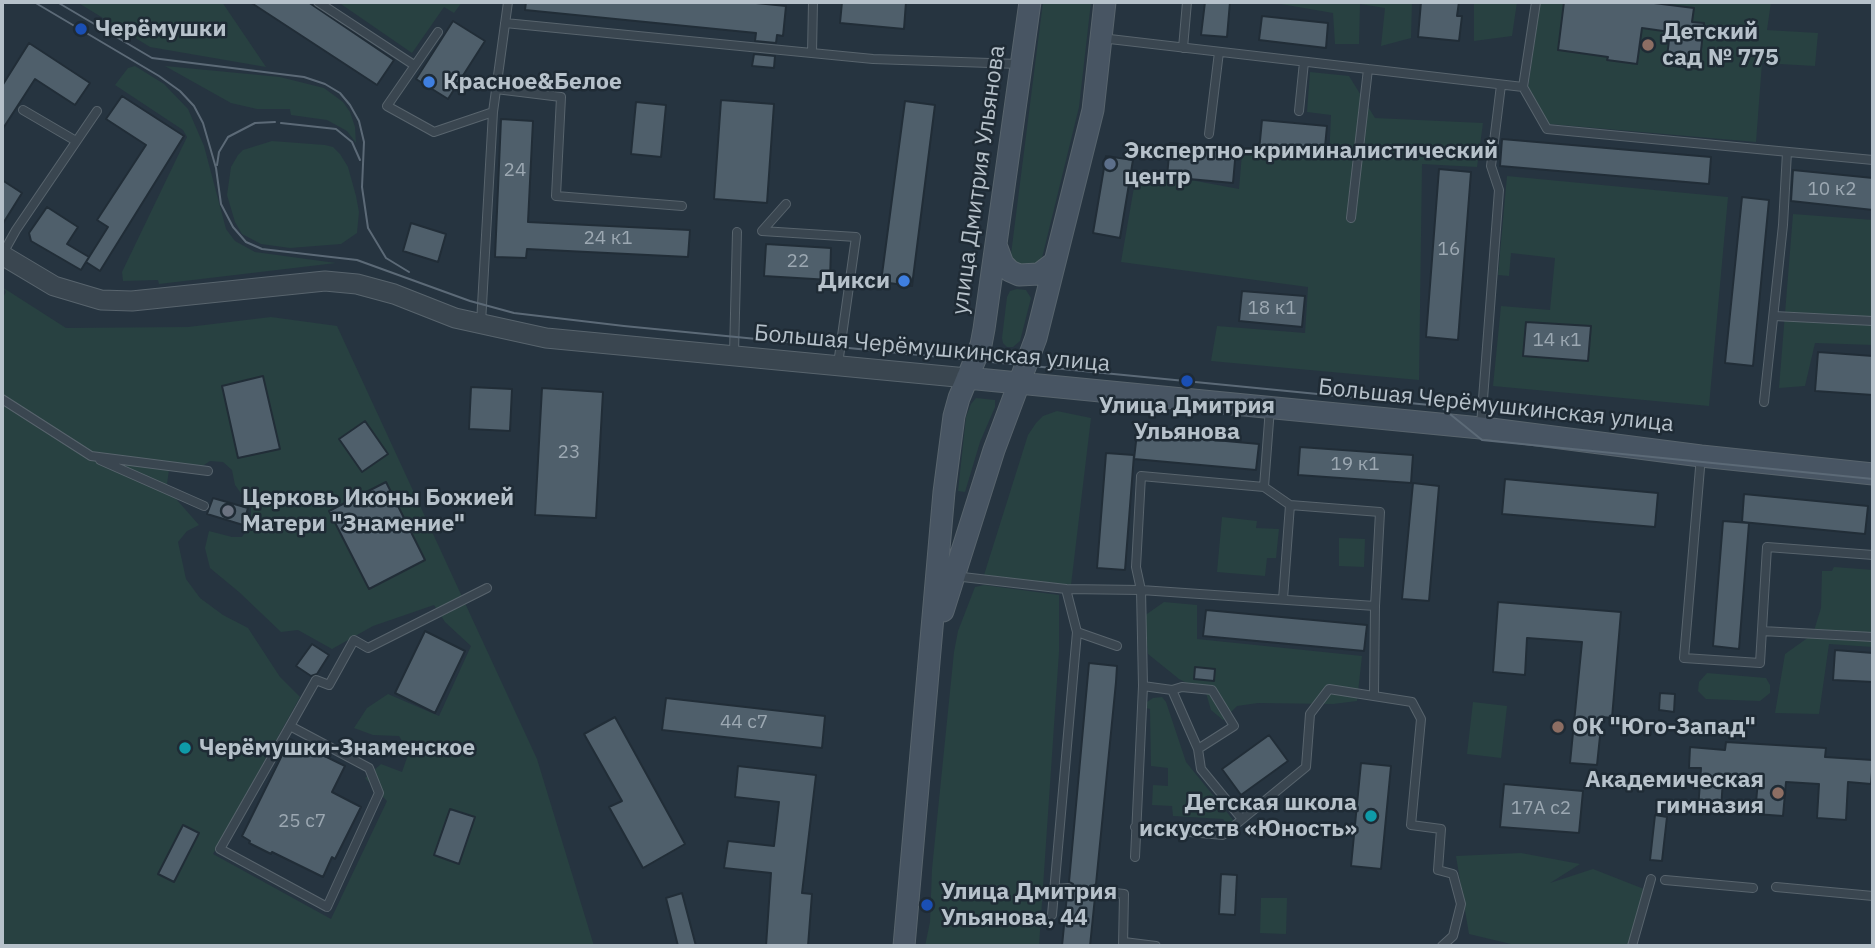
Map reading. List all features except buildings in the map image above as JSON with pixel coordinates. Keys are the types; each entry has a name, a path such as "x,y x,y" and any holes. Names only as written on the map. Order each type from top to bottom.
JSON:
{"main road":[{"name":"улица Дмитрия Ульянова","path":"904,946 954,416 981,345 1030,2"},
{"name":"улица Дмитрия Ульянова","path":"931,654 994,450 1036,338 1093,110 1105,2"},
{"path":"996,245 1003,264 1020,275 1039,274 1055,262"},
{"path":"989,298 1002,287 1018,284 1034,290 1045,302"},
{"name":"Большая Черёмушкинская улица","path":"967,378 1481,428 1701,456 1873,474"}],"street":[{"name":"Большая Черёмушкинская улица","path":"2,255 54,286 101,300 132,300 325,281 357,284 394,294 455,318 547,338 967,378"}],"lane":[{"path":"318,2 414,65"},
{"path":"481,325 493,112 508,2"},
{"path":"812,53 813,2"},
{"path":"1183,48 1187,2"},
{"path":"1536,2 1523,87 1547,129 1873,160"},
{"path":"505,23 873,59 1022,65"},
{"path":"438,32 387,106 434,132 493,112"},
{"path":"1101,38 1523,87"},
{"path":"1209,134 1219,52"},
{"path":"1299,111 1304,62"},
{"path":"1352,218 1368,69"},
{"path":"1481,428 1499,190 1490,166 1500,85"},
{"path":"496,89 561,97 556,196 682,206"},
{"path":"23,110 76,141"},
{"path":"2,255 97,111"},
{"path":"1764,401 1783,225 1787,152"},
{"path":"786,204 762,231 856,237 838,365"},
{"path":"733,357 737,232"},
{"path":"1774,316 1873,321"},
{"path":"2,399 91,456 204,506"},
{"path":"1264,487 1270,408"},
{"path":"91,456 208,471"},
{"path":"1701,456 1684,658 1760,663 1767,547 1873,555"},
{"path":"1135,857 1143,686 1141,590 1136,567 1141,476 1264,487 1290,505 1380,512 1374,694"},
{"path":"1283,599 1290,505"},
{"path":"954,576 1066,589 1141,590 1375,606"},
{"path":"290,726 369,768 379,793 327,907 220,849 316,680 330,685 354,640 368,648 487,589"},
{"path":"1052,915 1077,632 1066,589"},
{"path":"1762,631 1873,637"},
{"path":"1077,632 1117,646"},
{"path":"1143,686 1171,690 1182,687 1212,690 1234,726 1198,749"},
{"path":"1135,827 1223,835 1306,767 1310,714 1329,689 1412,702 1421,719 1412,825 1441,829 1438,870 1453,874 1461,904 1453,936 1441,946"},
{"path":"1171,690 1198,749 1201,769 1242,819"},
{"path":"1632,946 1651,879"},
{"path":"1665,880 1753,888"},
{"path":"1776,887 1873,896"},
{"path":"1054,889 1068,888"},
{"path":"1096,891 1124,894 1123,944 1156,946"}],"green space":[{"path":"77,2 222,2 266,67 150,47"},
{"path":"338,2 462,2 454,13 444,7 412,53"},
{"path":"1043,2 1091,2 1079,107 1040,266 1035,271 1010,262"},
{"path":"1269,2 1412,2 1411,38 1381,46 1385,8 1360,4 1359,44 1335,44 1333,13"},
{"path":"1474,2 1517,2 1512,36 1474,41"},
{"name":"Детский сад № 775","path":"1540,2 1771,2 1767,30 1818,33 1815,66 1762,63 1756,142 1549,124 1528,88"},
{"path":"135,66 164,84 188,109 204,146 226,229 235,241 255,252 336,263 159,284 158,280 123,281 122,272 187,137 183,130 115,85 128,68"},
{"path":"165,66 280,77 324,88 343,102 350,112 356,143 347,131 327,120 291,115 290,109 257,109 231,103"},
{"path":"1310,72 1349,76 1375,118 1483,123 1477,167 1422,164 1419,380 1211,361 1217,326 1305,333 1308,287 1121,262 1137,170 1239,189 1242,154 1329,160 1331,115 1307,112"},
{"path":"272,141 325,145 333,147 340,154 348,167 356,196 359,212 357,233 341,244 290,248 261,244 242,234 235,222 227,195 231,167 243,150"},
{"path":"1507,176 1728,197 1709,406 1493,386 1501,306 1550,310 1555,258 1511,253 1509,276 1498,275"},
{"path":"1793,214 1873,220 1873,345 1815,343 1805,386 1779,388"},
{"path":"2,287 66,328 188,327 271,317 337,326 537,759 594,946 2,946 2,299 6,292","holes":["210,461 223,462 232,470 235,485 251,507 251,524 242,537 209,531 205,548 210,568 281,632 298,630 332,649 373,626 434,605 445,622 471,646 439,716 388,694 367,708 354,728 373,735 399,736 409,752 402,772 381,764 365,778 387,801 331,919 213,854 300,697 280,677 248,628 223,615 200,598 186,579 178,542 187,531 199,525 167,484 169,470 192,473"]},
{"path":"1026,290 1031,298 1020,341 1013,347 1007,347 1002,338 1007,297 1010,291"},
{"path":"976,398 995,400 995,407 980,442 965,492 958,491 966,417"},
{"path":"1057,411 1091,418 1071,585 984,575 1028,435 1043,416"},
{"path":"1222,517 1257,521 1256,528 1279,529 1276,558 1267,558 1265,576 1217,572"},
{"path":"1339,538 1365,539 1364,567 1339,566"},
{"path":"1834,567 1873,570 1873,647 1829,644 1819,714 1775,713 1785,654 1813,634 1821,608 1822,571 1832,571"},
{"path":"984,585 1059,595 1059,652 1039,946 925,946 930,922 932,869 954,652 958,631 975,587"},
{"path":"1164,602 1197,605 1197,639 1362,656 1357,701 1333,704 1258,703 1237,706 1223,720 1211,710 1206,693 1179,679 1148,654 1144,616"},
{"path":"1707,673 1766,678 1770,693 1760,701 1706,699 1698,691 1699,682"},
{"path":"1162,697 1186,762 1234,821 1231,825 1228,826 1223,819 1173,816 1172,806 1152,805 1153,785 1168,786 1168,768 1151,766 1150,709 1146,708 1147,702"},
{"path":"1473,702 1507,706 1501,758 1467,754"},
{"path":"1521,853 1580,864 1550,883 1593,869 1644,889 1630,946 1519,946 1469,934 1456,856"},
{"path":"1261,898 1287,898 1286,934 1260,933"}],"tram line":[{"path":"34,2 159,76 180,91 194,106 203,123 216,168 221,204 233,227 246,242 262,249 357,260 470,301 514,313 1440,406 1482,440 1873,479"},
{"path":"57,2 152,58 304,77 325,84 340,93 359,121 364,142 362,187 368,228 386,258 409,272"},
{"path":"217,165 219,152 228,137 255,123 275,122"},
{"path":"281,123 336,129 352,142 360,160"}],"place":[{"name":"Черёмушки","path":"81,29"},
{"name":"Детский сад № 775","path":"1648,45"},
{"name":"Красное&Белое","path":"429,82"},
{"name":"Экспертно-криминалистический центр","path":"1110,164"},
{"name":"Дикси","path":"904,281"},
{"name":"Улица Дмитрия Ульянова","path":"1187,381"},
{"name":"Церковь Иконы Божией Матери \"Знамение\"","path":"228,511"},
{"name":"ОК \"Юго-Запад\"","path":"1558,727"},
{"name":"Черёмушки-Знаменское","path":"185,748"},
{"name":"Академическая гимназия","path":"1778,793"},
{"name":"Детская школа искусств «Юность»","path":"1371,816"},
{"name":"Улица Дмитрия Ульянова, 44","path":"927,905"}]}
